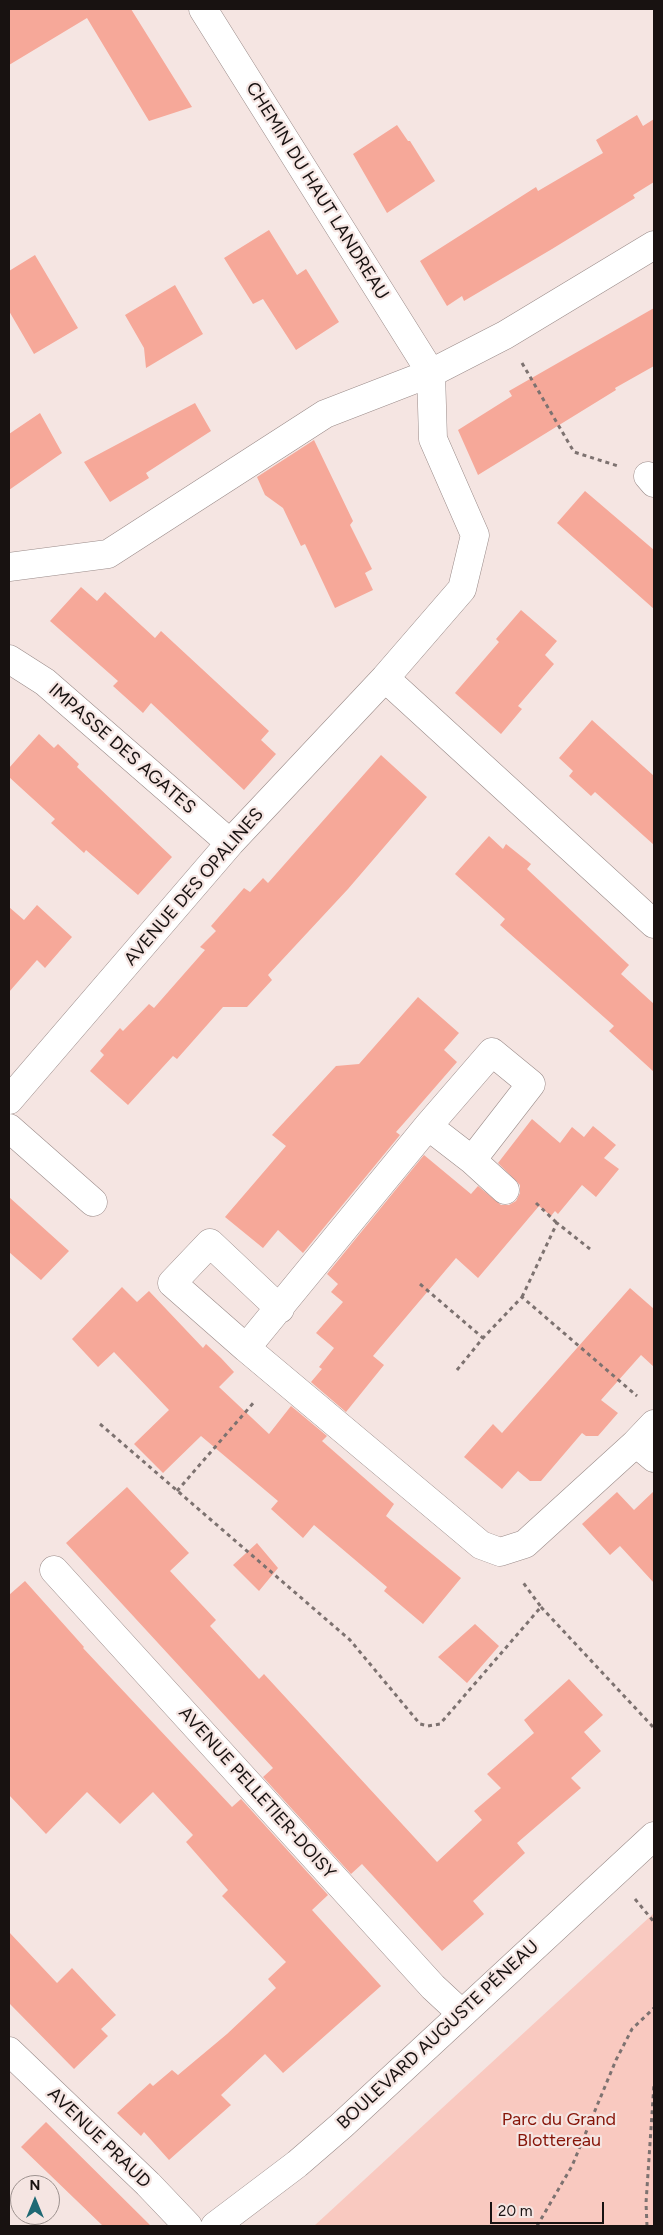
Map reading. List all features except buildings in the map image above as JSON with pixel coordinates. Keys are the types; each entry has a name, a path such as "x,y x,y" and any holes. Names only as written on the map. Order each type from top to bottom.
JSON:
{"street":[{"name":"CHEMIN DU HAUT LANDREAU","path":"203,9 431,373"},
{"path":"9,567 108,554 325,414 431,373 505,335 654,245"},
{"name":"AVENUE DES OPALINES","path":"9,1100 230,844 385,678 462,588 474,535 433,438 431,373"},
{"name":"IMPASSE DES AGATES","path":"9,659 45,682 230,844"},
{"path":"385,678 654,924"},
{"path":"246,1348 428,1126 492,1052 531,1084 472,1160"},
{"path":"428,1126 472,1160 505,1190"},
{"path":"9,1128 93,1202"},
{"path":"280,1308 210,1243 172,1283 246,1348 481,1545 500,1552 525,1544 648,1442"},
{"name":"AVENUE PELLETIER-DOISY","path":"54,1570 433,1987 461,2013"},
{"name":"BOULEVARD AUGUSTE PÉNEAU","path":"215,2226 304,2158 654,1836"},
{"name":"AVENUE PRAUD","path":"9,2051 148,2184 188,2226"}],"path":[{"path":"505,335 574,452 651,479"},
{"path":"457,1370 483,1338 522,1297 557,1223 590,1249"},
{"path":"420,1284 483,1338"},
{"path":"522,1297 640,1398"},
{"path":"177,1491 278,1374"},
{"path":"100,1424 350,1640 420,1724 428,1726 440,1724 541,1606"},
{"path":"500,1552 541,1606 654,1728"},
{"path":"649,1916 654,1922"},
{"path":"537,2226 572,2166 616,2060 632,2029 654,2008"},
{"path":"647,2226 646,2202 654,2084"}],"green space":[{"name":"Parc du Grand Blottereau","path":"654,1913 654,2226 314,2226"}]}
